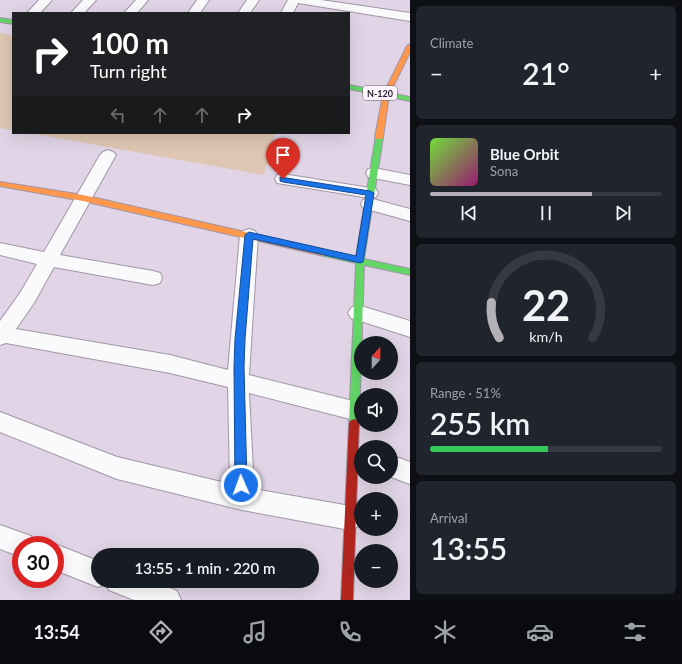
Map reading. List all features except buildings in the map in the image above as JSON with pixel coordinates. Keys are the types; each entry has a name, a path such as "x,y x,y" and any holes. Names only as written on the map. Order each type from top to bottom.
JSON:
{"main road":[{"path":"0,20 12,22"},
{"path":"355,388 360,260 386,95 405,66 410,46"},
{"name":"N-120","path":"350,87 410,99"},
{"path":"0,184 83,198 410,272"},
{"path":"347,600 350,518 354,480"}],"street":[{"path":"34,12 46,0"},
{"path":"78,12 90,0"},
{"path":"131,12 142,0"},
{"path":"195,12 203,0"},
{"path":"245,12 253,0"},
{"path":"288,12 294,0"},
{"path":"298,0 410,17"},
{"path":"108,154 27,298 1,335 170,364 354,410"},
{"path":"374,173 410,180"},
{"path":"283,179 370,198 410,215"},
{"path":"242,498 238,382 240,339 249,235"},
{"path":"0,249 49,260 153,278"},
{"path":"358,313 410,329"},
{"path":"0,422 117,468 242,498 350,518"},
{"path":"398,469 410,473"},
{"path":"0,537 12,541"},
{"path":"64,561 91,571"},
{"path":"136,588 168,600"}],"shaded area":[{"path":"0,33 12,36 12,130 0,128"},
{"path":"35,134 275,134 264,175"}],"traffic: fast":[{"path":"0,20 12,22"},
{"path":"350,87 410,99"},
{"path":"355,388 360,260 379,137"},
{"path":"324,253 410,272"}],"traffic: slow":[{"path":"379,137 386,95 410,46"},
{"path":"0,184 83,198 324,253"}],"traffic: jam":[{"path":"347,600 354,424"}],"route":[{"path":"241,485 238,382 240,339 249,235 360,260 370,193 283,179"}]}
